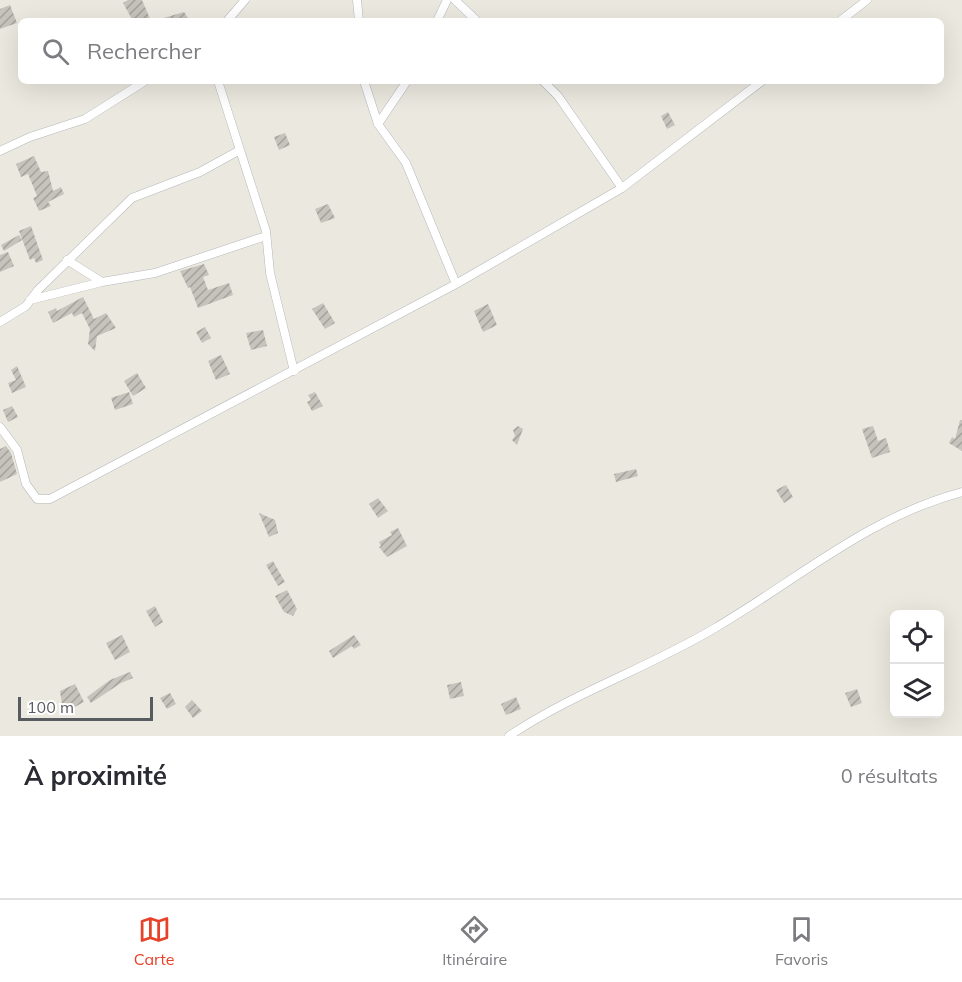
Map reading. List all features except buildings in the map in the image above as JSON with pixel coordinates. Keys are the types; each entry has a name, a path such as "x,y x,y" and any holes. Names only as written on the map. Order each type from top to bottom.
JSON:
{"street":[{"path":"230,18 245,0"},
{"path":"357,0 359,18"},
{"path":"438,18 447,0"},
{"path":"455,0 474,18"},
{"path":"844,18 867,0"},
{"path":"0,151 30,137 85,119 140,84"},
{"path":"219,84 266,236 270,273 294,371"},
{"path":"365,84 378,124 410,171 456,284"},
{"path":"378,124 405,84"},
{"path":"546,84 558,96 622,189"},
{"path":"0,427 16,450 31,494 37,500 46,500 456,284 622,189 758,84"},
{"path":"0,322 22,310 67,260 132,198 200,172 240,150"},
{"path":"30,300 102,282 155,273 266,236"},
{"path":"67,260 102,282"},
{"path":"509,736 543,713 582,697 715,628 818,560 899,514 962,492"}]}
